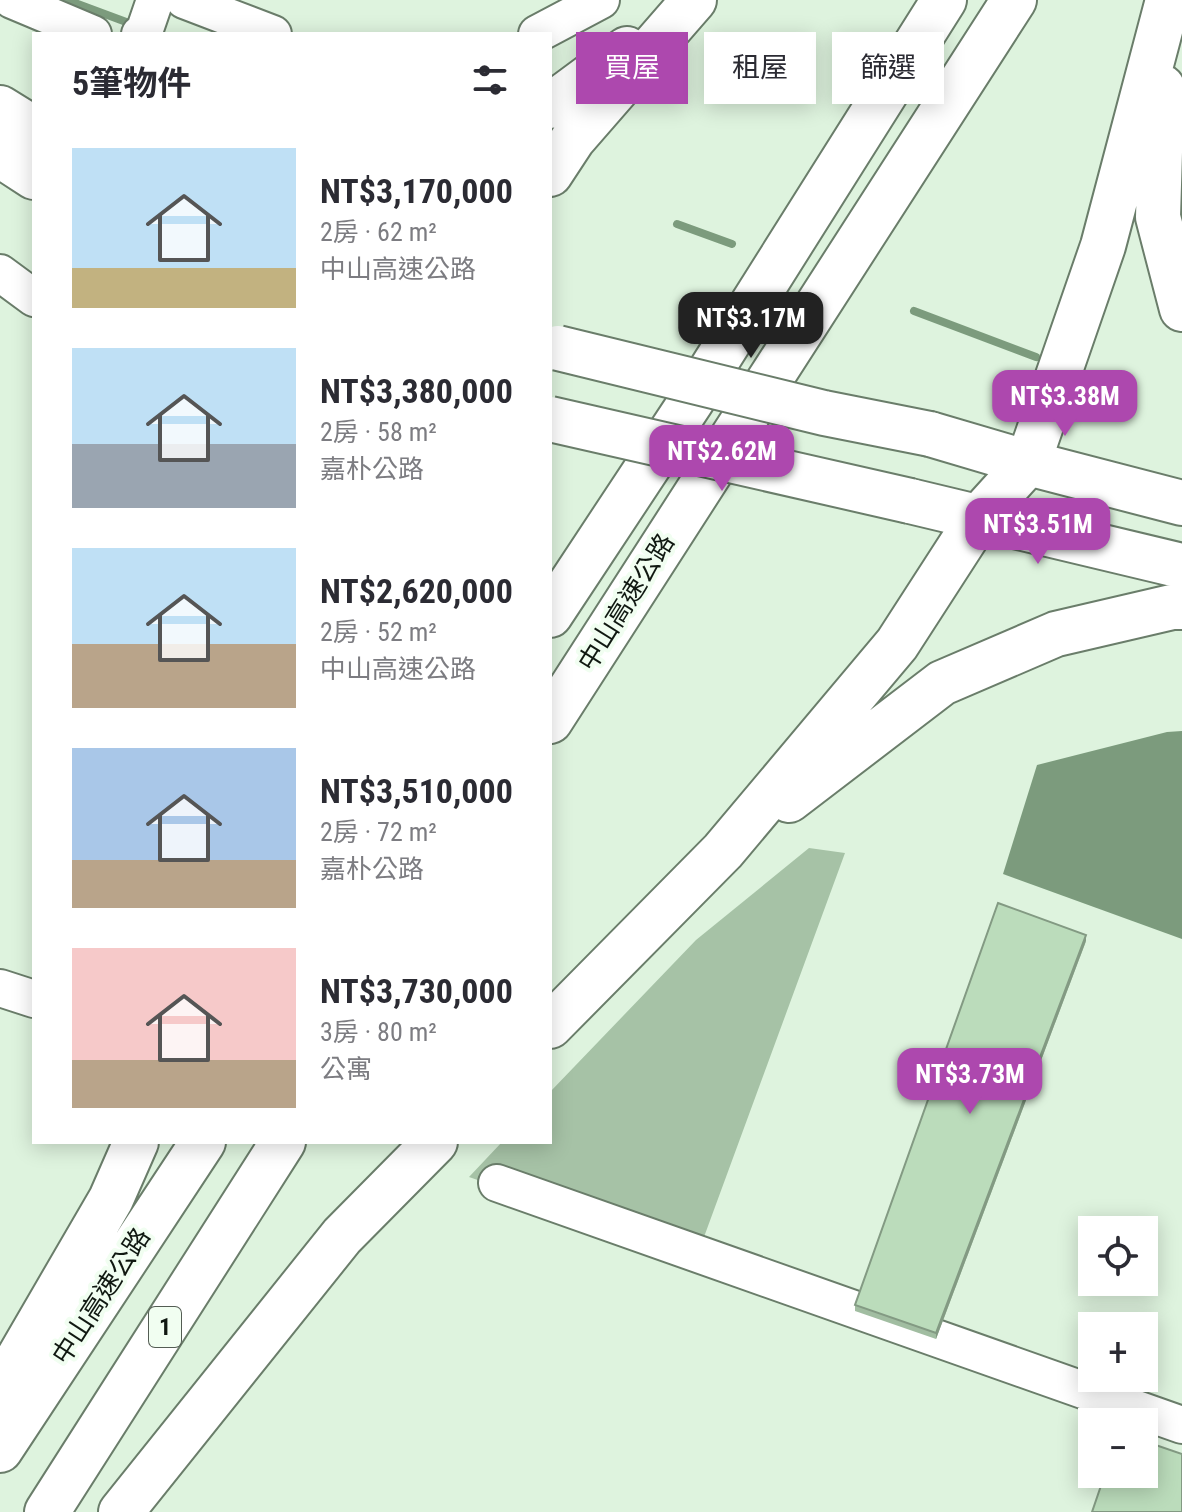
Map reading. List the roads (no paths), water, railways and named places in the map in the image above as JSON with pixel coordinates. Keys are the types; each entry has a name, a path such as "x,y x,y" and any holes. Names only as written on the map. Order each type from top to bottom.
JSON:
{"main road":[{"path":"552,105 694,0"},
{"path":"552,171 573,139 694,0"},
{"path":"552,612 692,400 944,0"},
{"name":"中山高速公路","path":"552,718 1014,0"},
{"path":"1166,5 1158,217 1182,309"},
{"path":"552,1024 723,851 897,644 979,517 1028,463 1103,246 1166,5"},
{"path":"0,108 32,128"},
{"path":"0,155 32,176"},
{"path":"554,347 824,413 930,434 1182,503"},
{"path":"552,419 1182,566"},
{"path":"723,851 942,683 1056,634 1182,607"},
{"path":"0,1390 111,1199 135,1144"},
{"name":"中山高速公路","path":"0,1450 202,1144"},
{"name":"1","path":"47,1512 282,1144"},
{"path":"121,1512 342,1236 433,1144"}],"street":[{"path":"12,0 88,32"},
{"path":"184,0 268,32"},
{"path":"541,32 601,0"},
{"path":"0,273 32,297"},
{"path":"0,988 32,998"},
{"path":"497,1183 1182,1425"}],"waterway":[{"path":"67,0 137,26"},
{"path":"677,224 732,244"},
{"path":"914,311 1036,357"}]}
